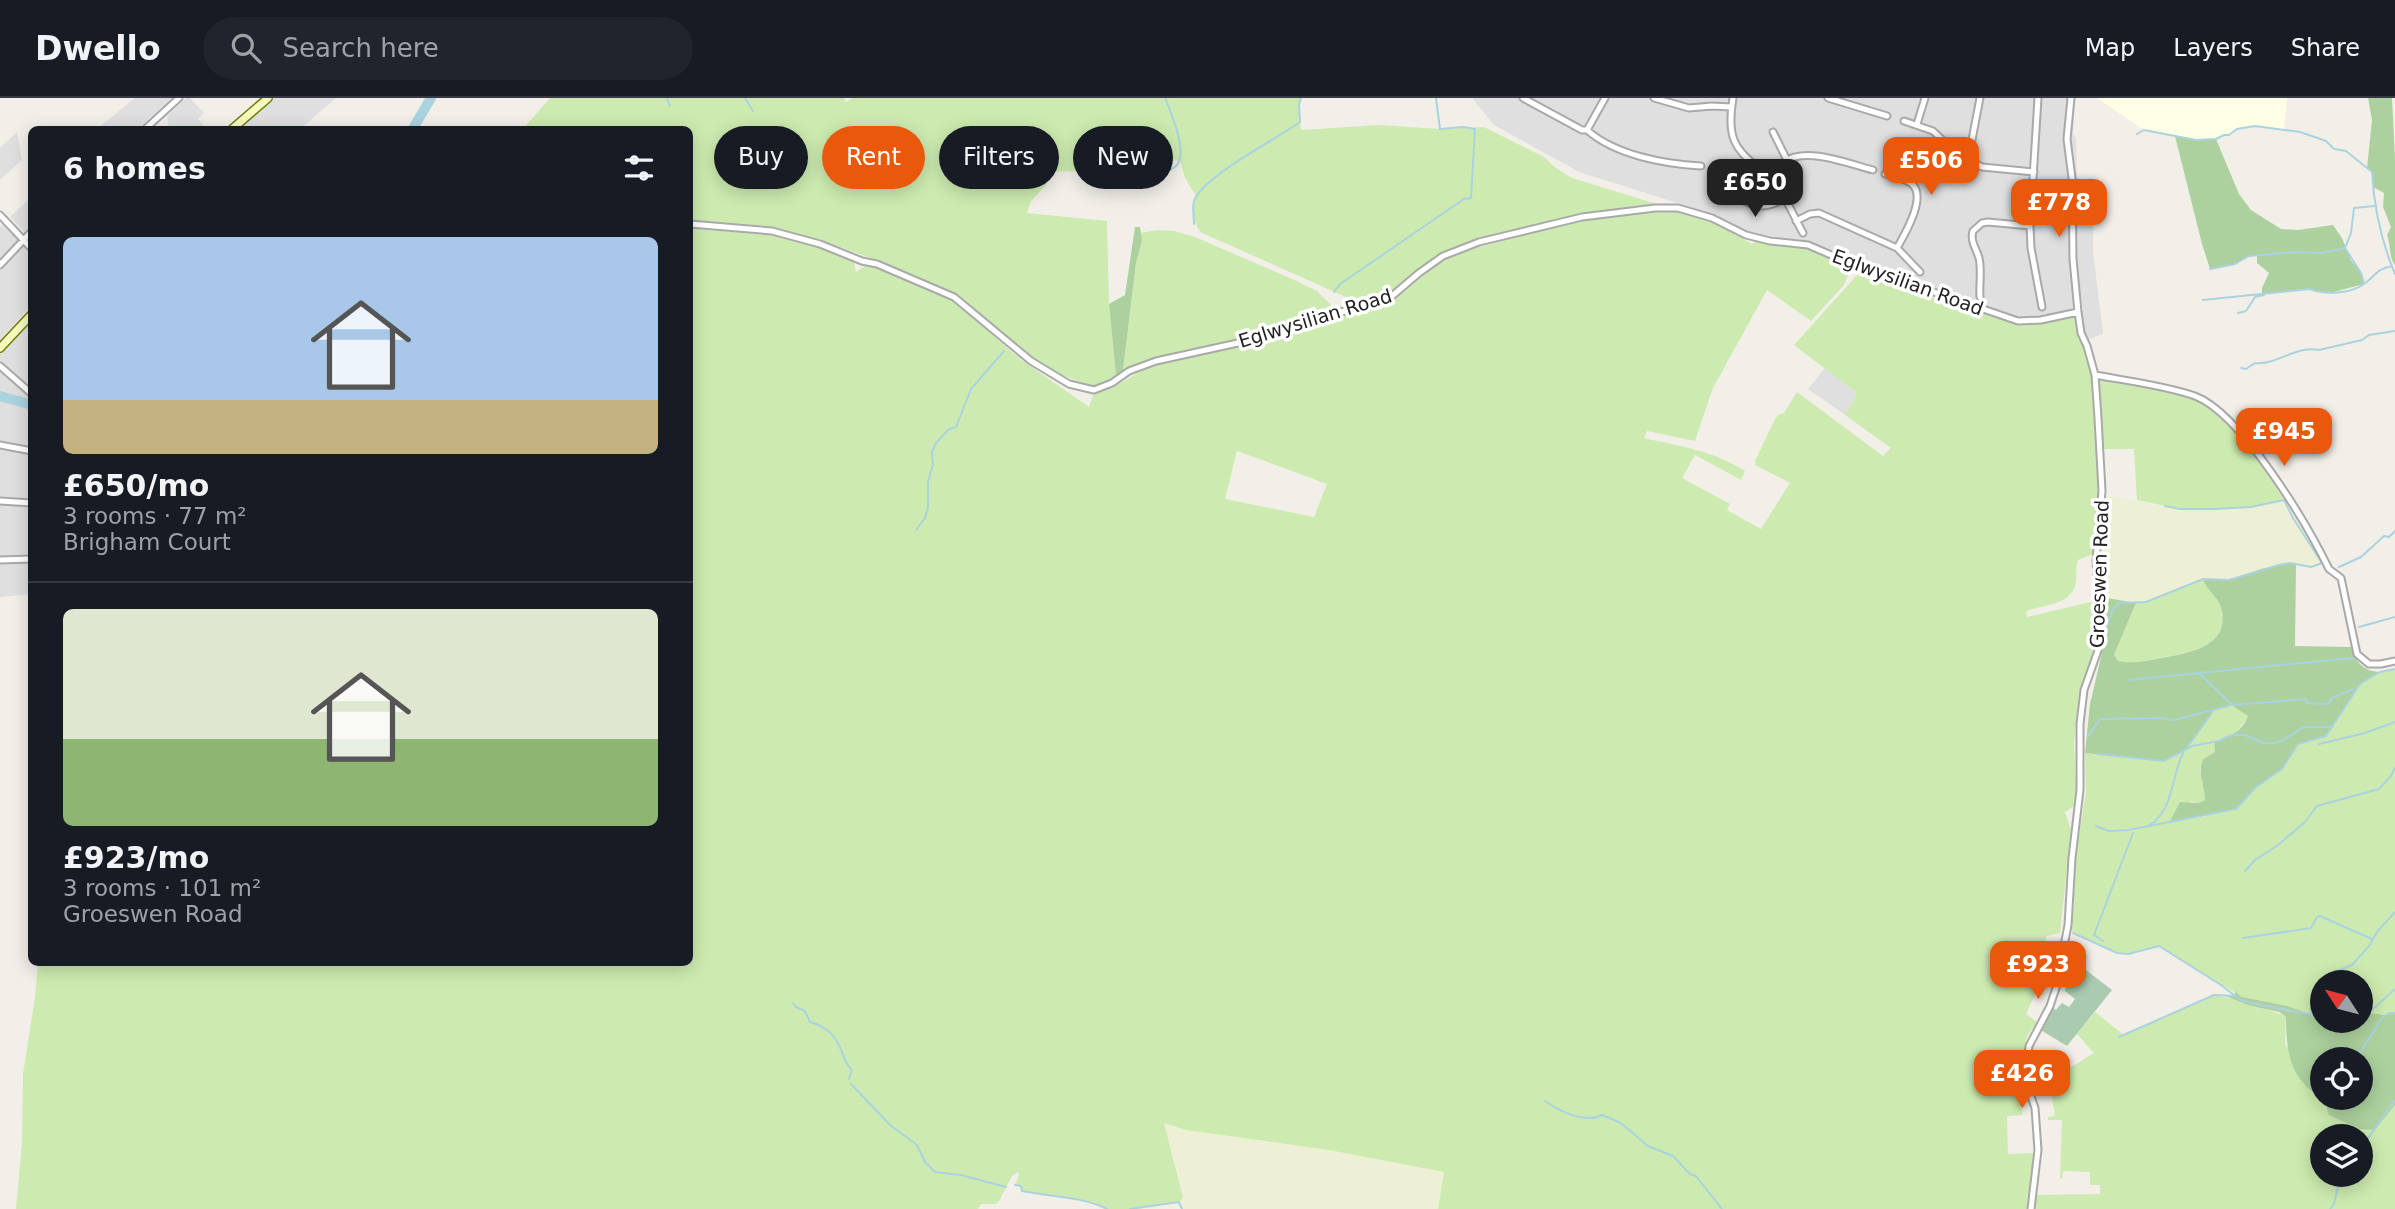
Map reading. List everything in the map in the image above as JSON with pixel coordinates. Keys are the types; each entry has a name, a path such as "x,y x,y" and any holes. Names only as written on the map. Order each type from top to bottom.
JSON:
{"main road":[{"path":"236,126 268,98"},
{"path":"0,348 28,318"}],"street":[{"path":"148,126 179,98"},
{"path":"1523,98 1578,129 1587,130 1606,144 1678,165 1701,166"},
{"path":"1587,130 1605,98"},
{"path":"1654,98 1683,107 1731,107"},
{"path":"1732,98 1730,126 1736,148 1769,179 1784,199 1802,233"},
{"path":"1828,98 1887,116"},
{"path":"1917,124 1925,98"},
{"path":"1964,158 1971,145 1980,98"},
{"path":"2038,98 2030,226 2031,248 2042,307"},
{"name":"Groeswen Road","path":"2031,1209 2038,1150 2035,1108 2027,1085 2027,1060 2029,1046 2050,1006 2056,988 2068,925 2080,790 2080,724 2084,690 2101,642 2096,561 2102,491 2095,375 2081,333 2078,312 2073,248 2072,178 2067,139 2070,98"},
{"path":"1904,121 1933,131 1964,158 1991,169 2034,172"},
{"path":"1773,132 1787,160"},
{"path":"1769,179 1787,160 1799,155 1810,155 1873,170"},
{"path":"1885,174 1910,182 1917,190 1918,196 1911,220 1897,248"},
{"path":"1726,191 1764,208 1784,199"},
{"name":"Eglwysilian Road","path":"693,224 772,231 877,264 954,297 1031,361 1069,384 1094,390 1112,383 1129,371 1156,361 1265,337 1321,316 1365,307 1392,296 1443,256 1479,242 1582,217 1655,208 1678,208 1712,218 1746,235 1770,241 1808,245 1852,264 2018,321 2041,320 2078,312"},
{"path":"1796,221 1819,213 1897,248 1920,272"},
{"path":"0,215 28,245"},
{"path":"1980,297 1981,273 1971,236 1973,231 1982,223 1988,222 2030,226"},
{"path":"0,265 28,235"},
{"path":"0,366 28,390"},
{"path":"2095,375 2197,397 2228,420 2267,466 2329,569 2341,578 2357,654 2369,664 2395,660"},
{"path":"0,445 28,450"},
{"path":"0,501 28,503"},
{"path":"0,560 28,559"}],"shaded area":[{"path":"135,98 172,98 140,126 101,126"},
{"path":"186,98 190,98 204,113 198,119 204,126 169,126 167,116"},
{"path":"274,98 336,98 303,126 241,126"},
{"path":"1472,98 2075,98 2073,134 2076,139 2077,177 2094,192 2093,251 2103,334 2087,340 2081,313 2081,298 2070,310 2056,314 2029,319 2008,316 1860,264 1806,241 1749,233 1712,214 1579,172 1494,125"},
{"path":"2097,98 2287,98 2284,129 2255,126 2237,129 2216,139 2196,140 2144,130"},
{"path":"17,132 22,160 0,180 0,148"},
{"path":"28,200 28,237 10,217"},
{"path":"3,224 28,250 28,309 0,340 0,227"},
{"path":"28,322 28,594 0,597 0,352"},
{"path":"1825,368 1857,393 1845,415 1808,389"},
{"path":"2104,495 2180,509 2251,507 2284,500 2322,563 2311,567 2291,563 2278,565 2229,580 2203,579 2146,602 2102,597 2098,564"},
{"path":"2065,954 2112,990 2067,1046 2039,1029 2052,1007 2056,1010 2062,1003 2069,1007 2075,999 2065,991 2066,983 2061,979"},
{"path":"1163,1123 1186,1130 1329,1150 1445,1172 1438,1209 1182,1209 1179,1202 1182,1197"}],"green space":[{"path":"550,98 844,98 846,102 853,98 1301,98 1301,130 1379,125 1440,129 1484,127 1544,157 1572,178 1660,205 1576,214 1478,239 1441,254 1390,295 1362,301 1346,297 1200,232 1194,214 1196,196 1185,178 1180,160 1173,161 1173,126 1073,126 1073,171 1059,172 1059,126 939,126 939,189 1042,189 1031,201 1027,213 1107,221 1109,304 1116,375 1093,387 1057,373 1022,350 962,299 870,258 819,239 765,226 693,221 693,126 526,126"},
{"path":"2368,98 2392,98 2395,265 2387,235 2391,227 2383,207 2384,193 2373,187 2372,172 2367,168 2372,120"},
{"path":"2175,136 2196,140 2216,139 2239,194 2251,210 2281,229 2298,230 2333,225 2361,273 2364,284 2330,293 2310,289 2262,294 2269,273 2257,263 2257,255 2249,256 2235,264 2210,269"},
{"path":"1667,209 1709,219 1752,244 1756,241 1806,247 1846,265 1850,270 1844,285 1811,321 1767,290 1713,388 1695,441 1647,431 1644,438 1709,454 1745,471 1741,480 1695,455 1682,478 1730,504 1727,510 1761,529 1790,483 1755,465 1755,461 1774,421 1778,415 1784,413 1797,392 1883,456 1891,448 1845,415 1857,393 1794,345 1858,274 1867,271 1936,298 1954,300 2026,324 2046,323 2064,316 2076,318 2092,380 2099,486 2093,554 2078,560 2074,590 2069,595 2056,603 2026,611 2027,617 2095,601 2098,635 2090,670 2079,693 2074,743 2076,789 2074,806 2065,812 2071,830 2060,933 2046,936 2044,974 2026,1014 2037,1022 2027,1036 2025,1047 2022,1115 2007,1116 2008,1154 2035,1153 2028,1209 1438,1209 1444,1172 1329,1150 1186,1130 1164,1123 1183,1198 1179,1202 1130,1209 1107,1209 1093,1202 1022,1191 1021,1186 1015,1185 1018,1172 1012,1176 996,1204 981,1204 978,1209 16,1209 22,1143 23,1074 38,966 693,966 693,228 774,236 816,244 854,262 856,272 866,265 953,300 1020,359 1089,407 1094,393 1113,387 1157,363 1237,345 1327,316 1378,304 1410,287 1438,263 1455,254 1578,220","holes":["1237,451 1327,484 1314,517 1225,499"]},
{"path":"1135,227 1140,227 1142,241 1136,263 1123,370 1116,375 1109,304 1125,295"},
{"path":"1158,230 1195,237 1290,278 1317,291 1336,310 1264,336 1184,350 1123,370 1136,263 1142,241 1139,233"},
{"path":"2098,380 2164,390 2199,402 2235,433 2284,500 2251,507 2180,509 2137,500 2134,449 2102,449"},
{"path":"2290,563 2296,565 2295,646 2351,647 2361,665 2380,672 2360,684 2326,736 2298,744 2282,769 2256,787 2236,809 2169,823 2180,802 2198,803 2205,800 2201,775 2203,759 2215,752 2214,742 2234,733 2243,726 2248,716 2231,705 2213,711 2185,751 2164,761 2085,753 2090,704 2104,644 2102,597 2136,603 2114,655 2118,661 2151,660 2194,650 2213,640 2219,633 2222,611 2203,579 2229,580"},
{"path":"2203,579 2222,611 2223,622 2214,639 2197,649 2177,655 2136,662 2118,661 2114,655 2136,603"},
{"path":"2395,669 2395,1013 2373,1013 2373,970 2310,970 2310,1014 2288,1006 2242,997 2159,946 2128,954 2117,953 2073,933 2070,928 2074,902 2073,874 2086,791 2085,753 2164,761 2200,730 2213,711 2231,705 2248,716 2233,735 2214,742 2215,752 2203,759 2200,769 2206,800 2198,803 2191,801 2169,822 2207,816 2270,778 2287,761 2298,744 2326,736 2360,684 2380,672"},
{"path":"2235,992 2242,997 2288,1006 2310,1014 2310,1033 2373,1033 2373,1013 2395,1013 2395,1105 2375,1130 2373,1124 2349,1124 2329,1115 2327,1110 2373,1110 2373,1047 2310,1047 2310,1089 2292,1064 2287,1042 2286,1017 2279,1012 2225,996 2234,996"},
{"path":"2214,995 2251,1004 2286,1017 2285,1044 2310,1088 2310,1110 2331,1110 2336,1117 2349,1124 2310,1124 2310,1187 2373,1187 2373,1130 2395,1105 2395,1209 2033,1209 2035,1195 2100,1194 2100,1185 2090,1185 2090,1172 2063,1171 2060,1179 2062,1120 2048,1120 2048,1117 2055,1116 2049,1081 2094,1053 2077,1034 2095,1012 2124,1035"}],"waterway":[{"path":"414,126 431,98"},
{"path":"667,98 670,106"},
{"path":"745,98 753,111"},
{"path":"1165,98 1180,143 1180,160 1173,168"},
{"path":"1194,224 1193,204 1200,191 1225,170 1300,122 1301,98"},
{"path":"1334,292 1340,284 1464,199 1471,198 1475,129 1440,129 1436,98"},
{"path":"2137,134 2144,130 2196,140 2216,139 2237,129 2255,126 2300,132 2326,141 2334,149 2346,151 2372,172 2379,224 2395,274"},
{"path":"2364,283 2361,273 2345,248 2351,233 2354,208 2374,206"},
{"path":"2210,269 2235,264 2249,256 2294,252 2322,253 2345,248"},
{"path":"2203,300 2310,289 2330,293 2345,292 2392,266"},
{"path":"2238,313 2246,311 2255,297 2264,295"},
{"path":"2241,368 2270,362 2302,350 2319,350 2362,340 2369,335 2395,331"},
{"path":"916,530 925,518 928,507 928,482 933,464 932,452 936,443 949,429 956,427 971,389 1004,351"},
{"path":"0,396 28,404"},
{"path":"2105,631 2112,611 2119,603 2146,602 2203,579 2229,580 2279,565 2290,563 2311,567 2322,563 2284,500 2251,507 2215,509 2165,506"},
{"path":"2339,567 2361,557 2384,536 2389,537 2395,531"},
{"path":"2359,627 2395,617"},
{"path":"2128,680 2353,658"},
{"path":"2096,826 2109,831 2128,830 2236,809 2256,787 2282,769 2298,744 2326,736 2360,684 2380,672 2395,669"},
{"path":"2200,674 2231,704"},
{"path":"2088,736 2100,719 2175,720 2231,705 2306,699 2307,703 2329,704 2332,698 2353,689"},
{"path":"2186,749 2212,713"},
{"path":"2319,744 2365,733 2395,722"},
{"path":"2097,754 2164,761 2192,746 2219,741 2231,735 2245,735 2263,743 2274,743 2282,741 2303,727 2330,727"},
{"path":"2150,825 2168,802 2183,753"},
{"path":"2245,871 2255,860 2305,822 2317,806 2379,789 2395,767"},
{"path":"2103,941 2094,935 2133,833"},
{"path":"2340,970 2352,965 2395,912"},
{"path":"2243,938 2311,928 2320,916 2372,939"},
{"path":"2073,933 2117,953 2128,954 2159,946 2242,1001 2310,1015"},
{"path":"2373,1009 2395,989"},
{"path":"2119,1037 2214,995 2235,996"},
{"path":"793,1003 805,1011 810,1022 825,1029 836,1040 852,1070 849,1079"},
{"path":"2364,1047 2383,1017 2395,1013"},
{"path":"851,1084 890,1125 917,1145 925,1162 935,1172 961,1175 1006,1187"},
{"path":"2373,1131 2395,1100"},
{"path":"1545,1101 1572,1115 1588,1118 1602,1115 1621,1123 1648,1146 1673,1156 1690,1174 1696,1176 1722,1209"},
{"path":"1015,1185 1021,1186 1022,1191 1076,1199 1107,1209"},
{"path":"2330,1209 2338,1187"},
{"path":"1130,1209 1179,1202 1182,1209"}]}
